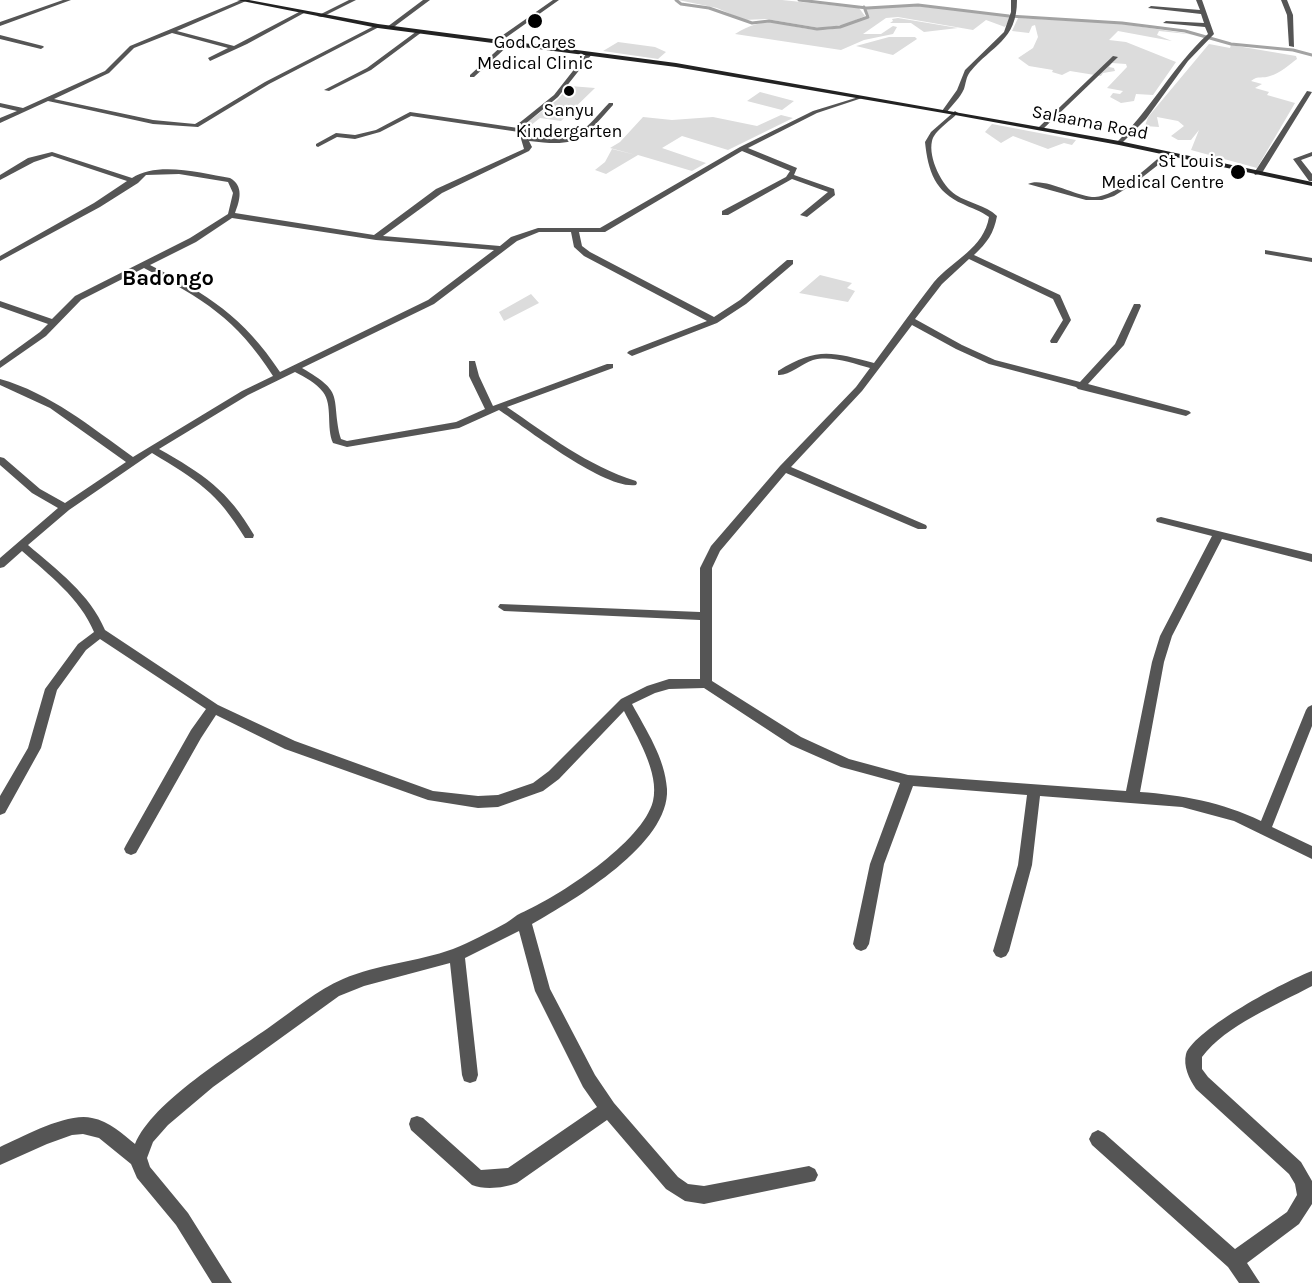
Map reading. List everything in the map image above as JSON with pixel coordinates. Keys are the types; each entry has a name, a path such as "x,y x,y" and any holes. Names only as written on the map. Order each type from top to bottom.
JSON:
{"main road":[{"name":"Salaama Road","path":"241,0 390,28 676,65 945,111 1119,143 1312,184"}],"street":[{"path":"0,24 68,0"},
{"path":"0,121 107,72 132,47 241,0"},
{"path":"320,16 353,0"},
{"path":"390,28 427,0"},
{"path":"495,43 518,24 547,9 555,0"},
{"path":"945,111 952,98 961,89 967,72 1006,34 1015,17 1014,0"},
{"path":"1119,143 1136,129 1183,61 1208,36 1209,25 1199,0 1192,0"},
{"path":"1284,0 1290,15 1292,46"},
{"path":"1151,8 1203,12"},
{"path":"210,59 301,13"},
{"path":"1166,23 1209,25"},
{"path":"47,99 153,122 196,126 267,83 378,26"},
{"path":"172,31 234,48"},
{"path":"327,90 369,69 419,32"},
{"path":"0,37 41,47"},
{"path":"472,76 507,44"},
{"path":"520,130 522,124 556,96 589,54"},
{"path":"1041,128 1115,57"},
{"path":"1258,173 1309,92"},
{"path":"0,564 65,508 152,449 245,393 431,303 499,248 529,232 602,230 741,148 815,112 860,97"},
{"path":"525,138 571,143 578,139 611,104"},
{"path":"0,105 24,110"},
{"path":"706,683 708,637 705,616 706,568 710,559 784,468 841,410 877,367 939,282 983,242 991,229 993,216 940,187 928,142 933,133 955,113"},
{"path":"318,145 334,136 355,136 378,131 410,114 520,130 525,138 528,147 523,152 440,191 376,238"},
{"path":"724,213 790,176 794,170 790,166 741,148"},
{"path":"0,178 31,160 52,154 135,181"},
{"path":"1032,184 1053,186 1090,199 1103,199 1149,170 1168,154"},
{"path":"1312,154 1297,159 1312,179"},
{"path":"0,260 97,205 144,173 156,171 230,180 236,186 238,194 231,214 193,240 78,298 36,339 0,365"},
{"path":"790,176 831,191 832,194 804,215"},
{"path":"231,214 376,238 499,248"},
{"path":"575,232 579,247 587,254 714,321"},
{"path":"1268,252 1312,260"},
{"path":"968,255 1057,297 1067,320 1054,341"},
{"path":"632,353 714,321 733,310 790,262"},
{"path":"144,265 230,314 261,347 278,376"},
{"path":"0,304 54,323"},
{"path":"1081,387 1119,345 1137,306"},
{"path":"910,320 975,355 1081,387 1186,412"},
{"path":"781,373 803,358 817,355 877,367"},
{"path":"472,363 474,376 496,409 617,479 632,483"},
{"path":"295,368 328,392 332,400 333,427 340,443 459,425 610,366"},
{"path":"0,382 23,389 51,402 134,462"},
{"path":"152,449 195,472 214,486 222,494 249,535"},
{"path":"0,460 36,491 65,508"},
{"path":"784,468 921,527"},
{"path":"1161,520 1312,558"},
{"path":"1132,797 1158,662 1166,636 1218,536"},
{"path":"21,545 52,573 95,618 100,633 214,708 290,745 433,796 478,802 514,797 538,787 554,775 625,702 651,689 669,684 706,683 809,748 846,763 908,780 1182,801 1221,811 1312,853"},
{"path":"504,607 705,616"},
{"path":"0,809 34,748 51,689 82,647 100,633"},
{"path":"138,1158 147,1136 162,1119 207,1081 305,1009 351,982 457,954 591,881 626,851 653,818 660,801 658,776 625,702"},
{"path":"131,849 196,734 214,708"},
{"path":"1264,830 1312,710"},
{"path":"861,944 877,864 908,780"},
{"path":"1000,951 1025,866 1034,791"},
{"path":"523,919 543,991 589,1081 608,1109 672,1183 685,1192 704,1195 809,1175"},
{"path":"457,954 470,1075"},
{"path":"1234,1262 1293,1218 1306,1197 1303,1181 1295,1168 1203,1083 1193,1066 1195,1053 1211,1036 1312,978"},
{"path":"417,1124 478,1179 494,1180 511,1177 608,1109"},
{"path":"0,1156 72,1127 90,1124 105,1131 138,1158 143,1172 182,1219 223,1283"},
{"path":"1098,1139 1234,1262 1251,1283"}],"shaded area":[{"path":"678,0 782,0 859,8 865,16 844,25 820,28 766,19 744,20 717,8"},
{"path":"918,6 1011,17 1005,27 986,20 973,30 898,17 886,18 863,34 881,34 893,26 897,27 893,34 864,40 841,50 735,34 748,27 769,22 808,29 834,29 870,17 865,9"},
{"path":"898,18 958,28 924,32 911,23 890,23 892,19"},
{"path":"1018,18 1116,23 1197,35 1159,31 1157,35 1172,41 1118,31 1109,40 1126,42 1176,62 1153,95 1136,94 1134,101 1121,103 1110,97 1113,93 1120,94 1123,91 1107,88 1127,67 1126,64 1112,63 1109,67 1114,68 1115,71 1103,73 1101,76 1070,71 1062,75 1052,72 1053,70 1029,66 1018,58 1033,48 1038,37 1035,25 1029,33 1012,31"},
{"path":"889,37 915,37 917,39 893,55 856,46"},
{"path":"618,42 655,47 666,52 658,59 603,51"},
{"path":"1209,44 1230,48 1231,45 1296,56 1297,59 1277,73 1251,81 1262,84 1255,88 1269,92 1267,95 1295,103 1257,168 1191,150 1199,130 1191,140 1178,140 1171,136 1184,126 1178,121 1157,117 1159,127 1145,126 1148,117"},
{"path":"570,86 595,88 561,121 540,118 530,126 522,126 557,100"},
{"path":"760,92 794,101 782,110 747,101"},
{"path":"781,115 793,118 728,150 682,136 662,148 706,163 692,171 638,155 606,174 595,170 605,162 612,149 636,155 610,148 620,142 643,117 672,120 713,117 757,126"},
{"path":"992,124 1076,140 1072,145 1064,143 1048,149 1013,136 1001,143 985,132"},
{"path":"820,275 852,283 847,288 855,291 848,302 799,293"},
{"path":"531,294 539,303 504,321 499,312"}],"waterway":[{"path":"676,0 681,4 709,8 752,23 769,21 817,29 840,27 868,17 864,8"},
{"path":"799,0 864,8"},
{"path":"864,8 918,5 1009,16 1122,23 1185,31 1231,44 1293,50 1312,55"}],"place":[{"name":"God Cares Medical Clinic","path":"535,21"},
{"name":"Sanyu Kindergarten","path":"569,91"},
{"name":"St Louis Medical Centre","path":"1238,172"}],"district":[{"name":"Badongo","path":"168,279"}]}
